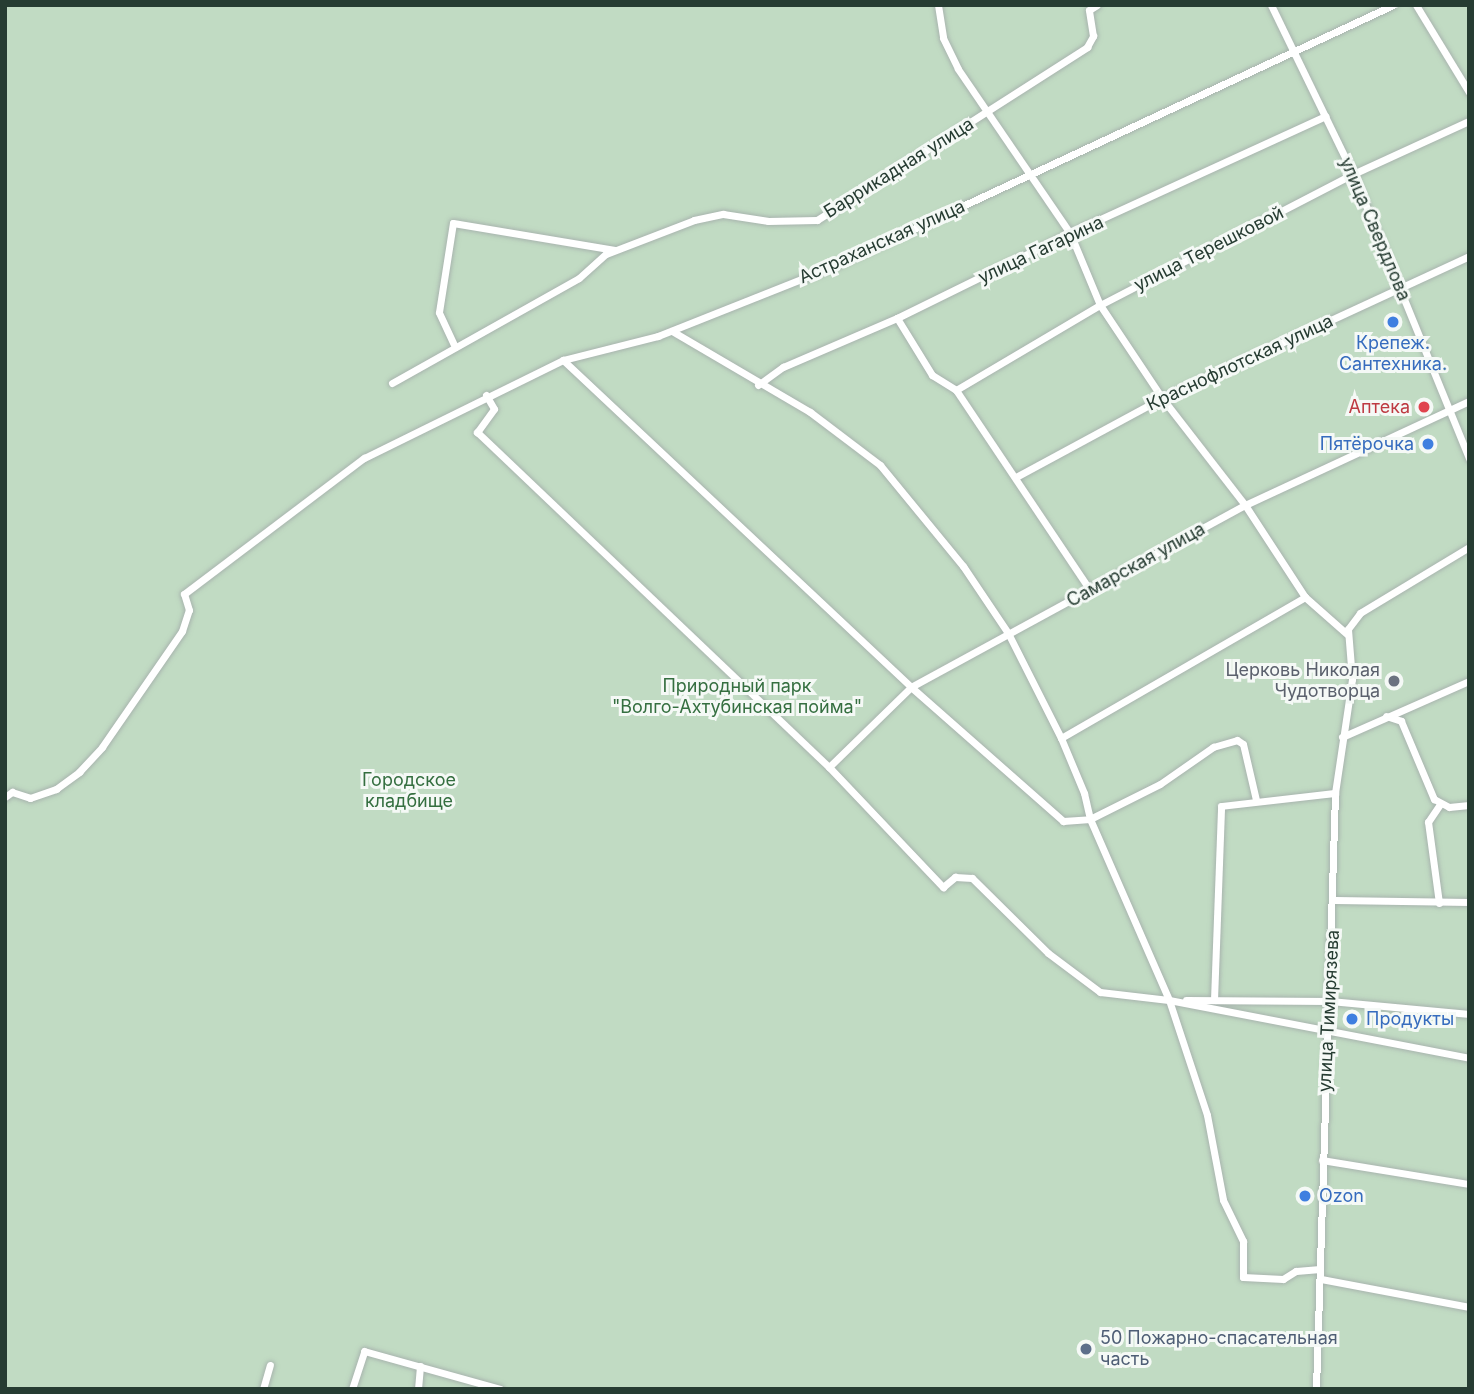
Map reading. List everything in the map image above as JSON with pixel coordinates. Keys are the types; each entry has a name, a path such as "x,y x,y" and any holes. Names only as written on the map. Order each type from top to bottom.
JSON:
{"street":[{"path":"938,5 943,38 957,69 989,111 1070,233 1100,305 1162,398 1245,505 1305,597 1347,634 1360,614 1469,547"},
{"name":"Баррикадная улица","path":"392,383 579,278 606,254 711,215 817,220 1087,47 1093,36 1088,10 1097,5"},
{"name":"улица Свердлова","path":"1271,5 1353,174 1469,458"},
{"name":"Астраханская улица","path":"5,797 12,792 30,797 56,789 79,772 102,747 182,630 189,610 184,594 364,458 486,394 564,360 672,331 836,265 1393,5"},
{"path":"1416,5 1469,92"},
{"name":"улица Гагарина","path":"758,385 783,367 897,318 1070,233 1326,117"},
{"name":"улица Терешковой","path":"956,390 1100,305 1353,174 1469,121"},
{"path":"455,347 439,312 453,223 619,250"},
{"name":"Краснофлотская улица","path":"1016,477 1162,398 1469,256"},
{"path":"897,318 932,375 956,390 1090,590"},
{"path":"672,331 758,385 810,412 880,465 963,566 1008,633 1061,738 1090,820 1169,1000 1207,1115 1223,1200 1243,1241 1243,1277 1283,1279 1296,1271 1320,1269"},
{"path":"564,360 911,687 1063,821 1090,820 1160,784 1213,747 1237,740 1243,744 1256,800"},
{"path":"486,394 494,409 477,432 829,767 943,887 955,877 972,878 1048,953 1100,992 1169,1000 1469,1058"},
{"name":"Самарская улица","path":"829,767 911,687 1245,505 1469,401"},
{"path":"1061,738 1305,597"},
{"name":"улица Тимирязева","path":"1316,1389 1321,1279 1322,1160 1335,900 1335,793 1352,679 1347,634"},
{"path":"1342,737 1469,681"},
{"path":"1386,716 1401,721 1440,804"},
{"path":"1214,1000 1221,806 1335,793"},
{"path":"1440,804 1469,805"},
{"path":"1439,903 1428,822 1440,804"},
{"path":"1335,900 1469,902"},
{"path":"1169,1000 1330,1001 1469,1014"},
{"path":"1322,1160 1469,1184"},
{"path":"1321,1279 1469,1307"},
{"path":"352,1389 363,1351 500,1389"},
{"path":"263,1389 270,1365"},
{"path":"418,1389 420,1366"}],"green space":[{"name":"Природный парк \"Волго-Ахтубинская пойма\"","path":"5,5 1469,5 1469,1389 5,1389"}],"place":[{"name":"Крепеж. Сантехника.","path":"1393,322"},
{"name":"Аптека","path":"1424,407"},
{"name":"Пятёрочка","path":"1428,444"},
{"name":"Церковь Николая Чудотворца","path":"1394,681"},
{"name":"Продукты","path":"1352,1019"},
{"name":"Ozon","path":"1305,1196"},
{"name":"50 Пожарно-спасательная часть","path":"1086,1349"}],"park label":[{"name":"Городское кладбище","path":"409,791"}]}
